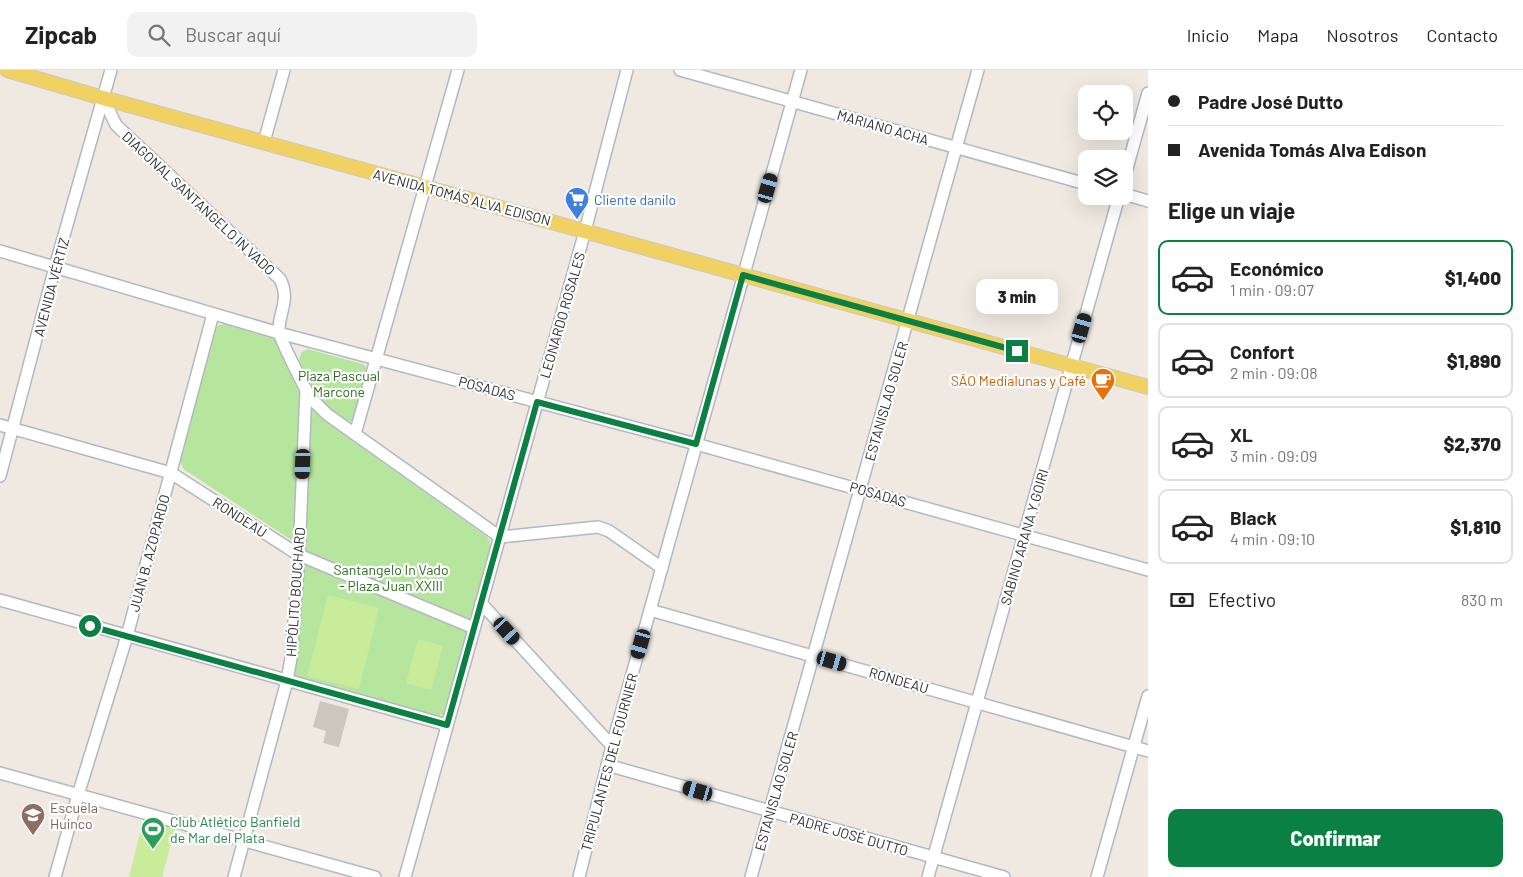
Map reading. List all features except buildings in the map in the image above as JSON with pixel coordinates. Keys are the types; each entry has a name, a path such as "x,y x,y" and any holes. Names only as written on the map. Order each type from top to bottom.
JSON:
{"main road":[{"name":"AVENIDA TOMÁS ALVA EDISON","path":"7,70 1148,387"}],"street":[{"name":"AVENIDA VÉRTIZ","path":"0,476 55,267 111,70"},
{"path":"264,142 284,70"},
{"path":"356,434 458,70"},
{"name":"LEONARDO ROSALES","path":"404,877 585,231 628,70"},
{"name":"MARIANO ACHA","path":"680,70 1078,182"},
{"name":"TRIPULANTES DEL FOURNIER","path":"579,877 612,746 801,70"},
{"name":"ESTANISLAO SOLER","path":"751,877 909,321 978,70"},
{"path":"1132,150 1148,93"},
{"name":"DIAGONAL SANTANGELO IN VADO","path":"103,98 116,125 280,279 285,292 279,333"},
{"path":"1133,197 1148,201"},
{"name":"SABINO ARANA Y GOIRI","path":"928,877 1117,205"},
{"name":"POSADAS","path":"0,251 279,333 696,444 1148,570"},
{"name":"JUAN B. AZOPARDO","path":"55,877 127,636 213,314"},
{"path":"279,333 306,390 328,415 500,537 598,527 609,531 662,568"},
{"name":"HIPÓLITO BOUCHARD","path":"234,877 287,681 291,658 299,555 306,390"},
{"name":"RONDEAU","path":"0,425 171,473 299,555 474,628"},
{"path":"0,600 447,725"},
{"path":"481,603 612,746"},
{"name":"RONDEAU","path":"650,610 1148,751"},
{"path":"1097,877 1148,696"},
{"name":"PADRE JOSÉ DUTTO","path":"608,765 1004,877"},
{"path":"0,772 244,842 375,877"}],"green space":[{"name":"Santangelo In Vado - Plaza Juan XXIII","path":"224,324 276,340 308,403 326,422 486,536 490,541 490,548 445,712 442,715 438,716 298,679 293,674 305,549 185,470 180,461 215,329 219,325"},
{"name":"Plaza Pascual Marcone","path":"307,349 363,364 366,367 367,372 354,420 348,421 343,419 326,405 315,391 299,359 301,353"},
{"path":"328,595 379,608 359,689 307,676"},
{"path":"418,639 443,646 431,690 406,683"},
{"name":"Club Atlético Banfield de Mar del Plata","path":"145,814 177,822 162,877 129,877"}],"place":[{"name":"Cliente danilo","path":"577,220"},
{"name":"SÃO Medialunas y Café","path":"1103,401"},
{"name":"Escuela Huinco","path":"33,836"},
{"name":"Club Atlético Banfield de Mar del Plata","path":"153,850"}],"route":[{"path":"90,626 447,725 537,402 696,444 743,275 1017,351"}]}
